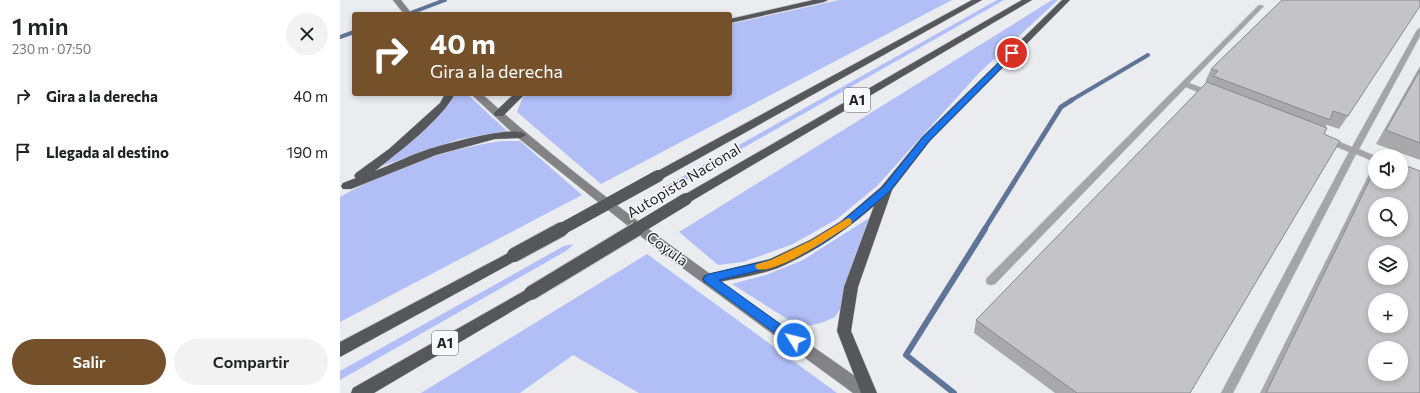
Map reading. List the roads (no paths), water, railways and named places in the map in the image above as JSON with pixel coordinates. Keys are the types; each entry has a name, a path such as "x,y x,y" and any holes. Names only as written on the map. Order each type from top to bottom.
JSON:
{"highway":[{"path":"732,21 824,0"},
{"name":"Autopista Nacional","path":"340,350 978,0"},
{"name":"Autopista Nacional","path":"359,393 531,293 686,199 1028,0"},
{"path":"709,279 773,264 815,243 844,225 886,189 926,139 1066,0"},
{"path":"343,188 392,151 444,105 449,96"},
{"path":"499,114 518,96"},
{"path":"343,188 432,152 495,136 521,135"},
{"path":"868,393 844,331 851,287 886,189"}],"street":[{"path":"399,3 406,12"},
{"name":"Coyula","path":"478,96 521,135 663,246 868,393"}],"lane":[{"path":"991,282 1261,6"},
{"path":"1227,393 1354,150 1420,30"},
{"path":"1185,84 1215,96"},
{"path":"1317,136 1368,156"}],"waterway":[{"path":"413,12 445,0"},
{"path":"340,37 352,33"},
{"path":"1070,101 1148,55"},
{"path":"984,230 1061,107 1072,100"},
{"path":"954,393 906,355 985,229"}]}
